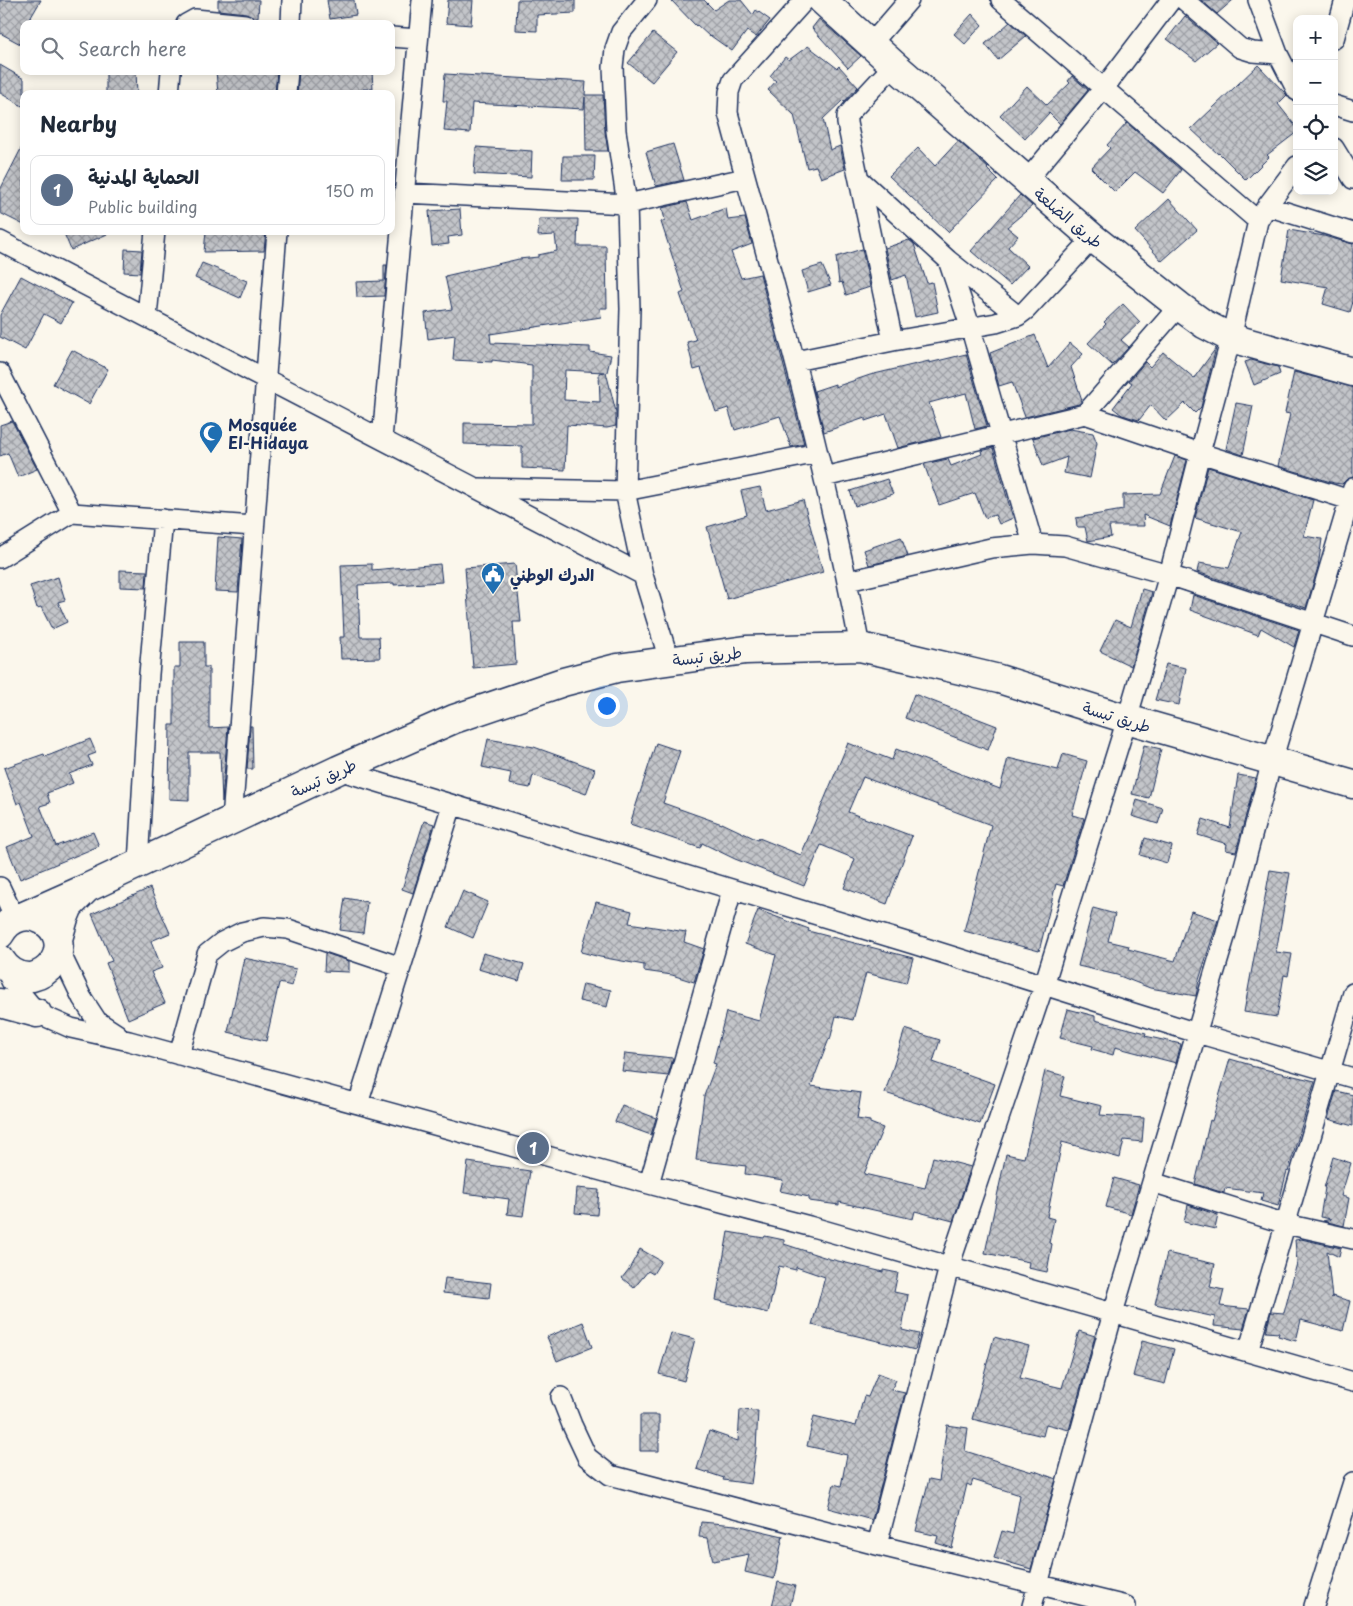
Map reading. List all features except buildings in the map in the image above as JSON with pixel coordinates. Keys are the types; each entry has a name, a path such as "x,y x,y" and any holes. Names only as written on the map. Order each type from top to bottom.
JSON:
{"main road":[{"name":"طريق الضلعة","path":"822,0 1093,238 1204,324 1231,338 1353,372"},
{"name":"طريق تبسة","path":"9,925 338,770 454,719 563,682 617,668 746,650 860,647 999,679 1127,719 1353,784"},
{"path":"6,978 32,977 42,974 50,968 56,959 64,918 69,906 87,888"},
{"path":"9,925 33,916 41,919 54,931 58,944"},
{"path":"6,978 37,1013"}],"street":[{"path":"291,20 292,0"},
{"path":"382,439 422,0"},
{"path":"647,0 621,32 615,49 613,66 616,131 627,204 630,308 624,491 642,576 669,660"},
{"path":"805,0 733,80 729,92 728,113 818,452 848,581 860,647"},
{"path":"871,44 909,0"},
{"path":"1001,0 1104,88 1262,213 1353,233"},
{"path":"1027,180 1104,88 1171,0"},
{"path":"1184,0 1240,48 1253,52 1278,54"},
{"path":"1258,0 1278,54 1293,83"},
{"path":"1338,26 1346,0"},
{"path":"395,37 418,39"},
{"path":"893,341 847,124 848,116 894,65"},
{"path":"169,90 171,75"},
{"path":"286,90 288,75"},
{"path":"1338,106 1353,111"},
{"path":"1335,150 1353,179"},
{"path":"877,1544 949,1267 1044,984 1127,719 1169,575 1262,213 1293,171"},
{"path":"404,193 627,204 745,178"},
{"path":"859,179 948,260 1018,316"},
{"path":"147,316 155,235"},
{"path":"232,820 264,378 277,235"},
{"path":"795,361 970,326 996,323 1018,316 1026,310 1093,238"},
{"path":"0,241 147,316 642,576"},
{"path":"948,260 970,326 1033,544"},
{"path":"1085,414 1179,306"},
{"path":"0,373 72,512"},
{"path":"824,477 1085,414 1200,453 1352,496 1312,623 1272,761 1225,937 1113,1314 1032,1606"},
{"path":"475,488 624,491 818,452"},
{"path":"0,557 72,512 254,526"},
{"path":"138,864 149,674 163,519"},
{"path":"848,581 991,548 1033,544 1065,546 1169,575 1353,636"},
{"path":"338,770 1044,984 1197,1033 1353,1078"},
{"path":"358,1104 452,805"},
{"path":"0,886 9,925"},
{"path":"649,1184 732,890"},
{"path":"179,1055 207,954 222,942 242,932 264,927 288,929 401,967"},
{"path":"58,944 82,998 98,1021 129,1041"},
{"path":"1248,1352 1353,993"},
{"path":"37,1013 71,1028 129,1041 649,1184 810,1226 1353,1382"},
{"path":"1152,1182 1286,1224 1353,1239"},
{"path":"561,1396 587,1457 610,1475 1126,1606"},
{"path":"1314,1606 1353,1482"}],"place":[{"name":"Mosquée El-Hidaya","path":"211,454"},
{"name":"الدرك الوطني","path":"493,595"},
{"name":"الحماية المدنية","path":"533,1148"}]}
